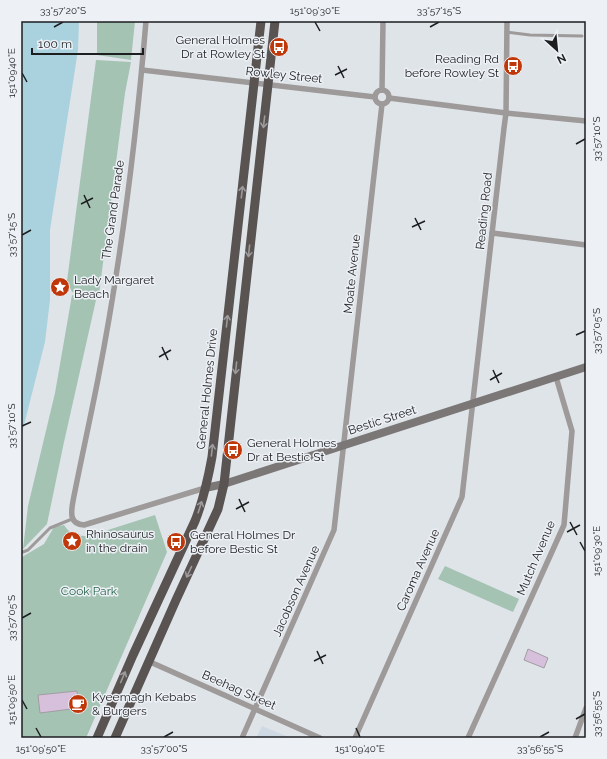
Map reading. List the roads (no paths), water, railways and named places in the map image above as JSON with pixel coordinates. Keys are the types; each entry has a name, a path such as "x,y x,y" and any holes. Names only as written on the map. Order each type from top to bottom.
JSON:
{"highway":[{"name":"General Holmes Drive","path":"97,738 133,655 201,507 212,457 261,21"},
{"path":"115,738 148,661 218,509 224,484 275,21"}],"main road":[{"name":"Bestic Street","path":"205,488 224,484 586,367"}],"street":[{"name":"The Grand Parade","path":"72,519 71,514 73,501 98,379 127,198 142,70 146,21"},
{"path":"382,90 383,21"},
{"name":"Reading Road","path":"474,403 506,113 507,21"},
{"name":"Rowley Street","path":"142,70 375,97"},
{"path":"382,90 387,92 389,98 386,104 377,103 375,97 377,92 382,90"},
{"path":"389,98 506,113 586,121"},
{"name":"Moate Avenue","path":"344,445 382,104"},
{"path":"492,234 586,245"},
{"name":"Mutch Avenue","path":"468,738 564,525 572,431 556,377"},
{"name":"Caroma Avenue","path":"355,738 462,497 474,403"},
{"name":"Jacobson Avenue","path":"242,738 332,536 335,524 344,445"},
{"name":"Bestic Street","path":"72,519 78,524 84,526 205,488"},
{"name":"Beehag Street","path":"148,661 320,738"},
{"path":"575,738 586,708"}],"lane":[{"path":"506,32 530,35 582,36"},
{"path":"23,552 28,550 50,528 72,519"}],"water":[{"path":"21,21 79,21 78,50 50,230 50,300 45,342 21,437"}],"place":[{"name":"General Holmes Dr at Rowley St","path":"279,47"},
{"name":"Reading Rd before Rowley St","path":"513,66"},
{"name":"Lady Margaret Beach","path":"60,287"},
{"name":"General Holmes Dr at Bestic St","path":"233,450"},
{"name":"Rhinosaurus in the drain","path":"72,541"},
{"name":"General Holmes Dr before Bestic St","path":"176,542"},
{"name":"Kyeemagh Kebabs & Burgers","path":"78,704"}],"park label":[{"name":"Cook Park","path":"89,591"}]}
